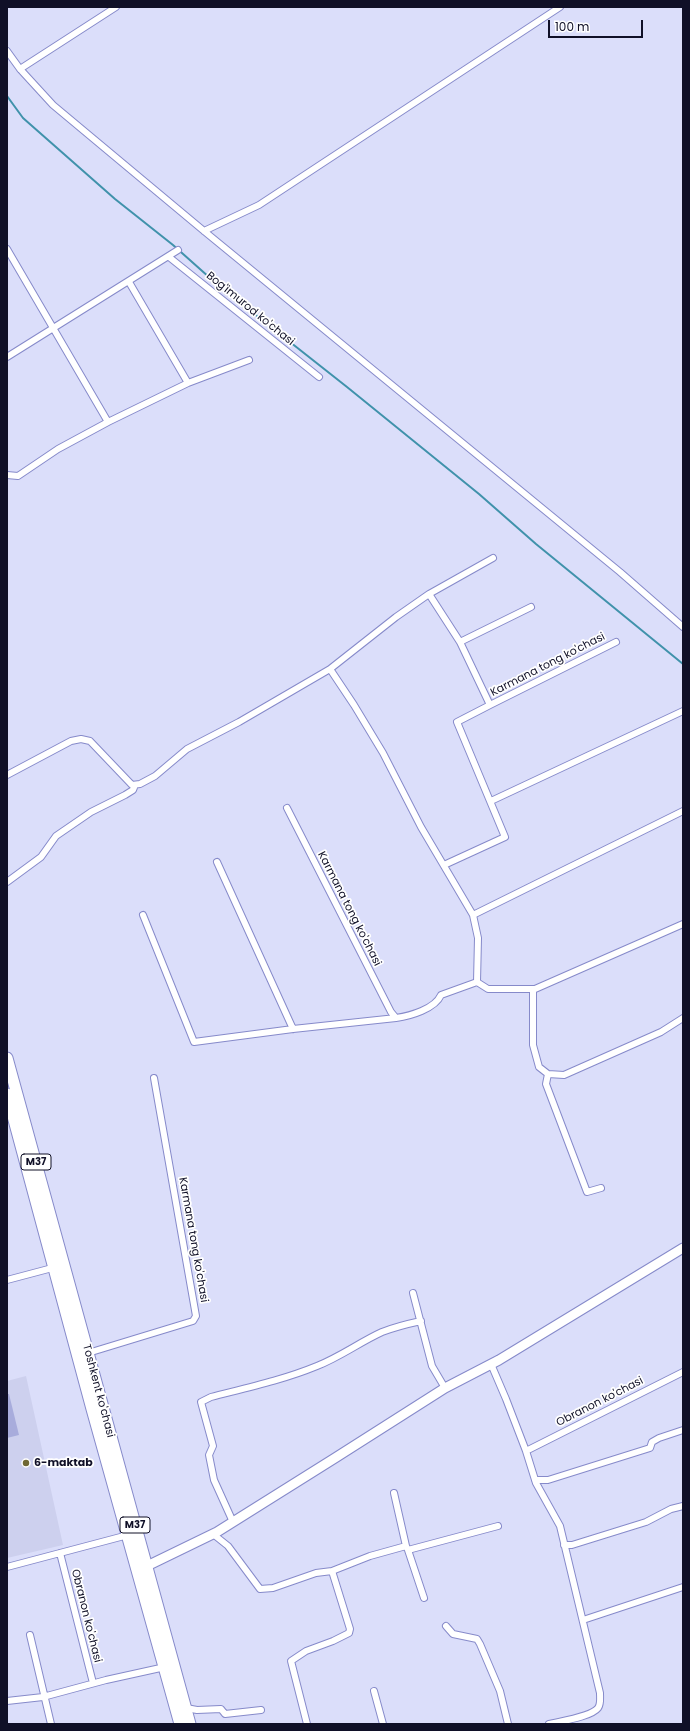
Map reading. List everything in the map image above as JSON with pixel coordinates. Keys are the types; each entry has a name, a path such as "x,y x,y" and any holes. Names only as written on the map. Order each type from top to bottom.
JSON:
{"highway":[{"name":"Toshkent ko'chasi","path":"7,1058 128,1535 180,1724"},
{"name":"Toshkent ko'chasi","path":"7,1094 59,1267 88,1353 190,1724"}],"street":[{"path":"20,69 116,7"},
{"path":"204,231 259,205 560,7"},
{"path":"7,50 20,69 53,105 204,231 620,572 683,627"},
{"path":"7,249 108,422"},
{"path":"7,358 178,250"},
{"name":"Bog'imurod ko'chasi","path":"169,257 319,377"},
{"path":"129,282 188,383"},
{"path":"7,475 18,476 58,449 108,422 188,383 249,360"},
{"path":"7,775 71,741 81,738 90,741 132,785 140,784 155,776 187,749 240,722 330,669 396,617 429,594 493,558"},
{"name":"Karmana tong ko'chasi","path":"429,594 460,642 490,705"},
{"path":"460,642 531,607"},
{"name":"Karmana tong ko'chasi","path":"444,865 505,836 457,722 616,642"},
{"path":"330,669 354,704 383,753 421,827 473,915 478,938 477,982"},
{"path":"491,801 683,711"},
{"path":"7,882 41,857 56,836 90,812 133,790 135,785"},
{"name":"Karmana tong ko'chasi","path":"286,808 391,1012 396,1018"},
{"path":"473,915 683,812"},
{"path":"217,862 292,1029"},
{"path":"143,915 194,1042 292,1029 405,1017 429,1006 438,1000 441,995 477,982"},
{"path":"477,982 488,990 533,989 683,924"},
{"path":"533,989 533,1045 539,1068 548,1074 564,1075 661,1032 683,1018"},
{"path":"548,1074 546,1084 587,1192 601,1188"},
{"name":"Karmana tong ko'chasi","path":"88,1353 193,1321 196,1316 154,1078"},
{"path":"147,1566 213,1534 445,1388 491,1364 683,1248"},
{"path":"7,1280 59,1267"},
{"path":"413,1293 432,1366 445,1388"},
{"path":"233,1522 214,1480 209,1455 213,1446 201,1402 211,1397 276,1380 318,1366 381,1333 399,1326 420,1321"},
{"path":"491,1364 526,1451 535,1480 560,1526 600,1693 601,1702 598,1708 590,1713 549,1724"},
{"name":"Obranon ko'chasi","path":"526,1451 683,1372"},
{"path":"535,1480 548,1480 650,1448 652,1442 659,1438 683,1430"},
{"path":"394,1493 407,1548 424,1598"},
{"path":"564,1545 572,1545 646,1522 671,1509 683,1506"},
{"path":"213,1534 228,1546 260,1589 273,1588 316,1573 332,1571 370,1556 498,1526"},
{"path":"7,1567 128,1535"},
{"name":"Obranon ko'chasi","path":"60,1553 93,1683"},
{"path":"307,1724 291,1661 306,1651 333,1641 348,1633 350,1629 332,1571"},
{"path":"583,1620 683,1587"},
{"path":"446,1626 453,1634 477,1639 500,1691 508,1724"},
{"path":"30,1635 43,1697 51,1724"},
{"path":"7,1701 43,1697 93,1683 165,1667"},
{"path":"374,1691 383,1724"},
{"path":"186,1708 197,1710 220,1710 226,1714 261,1710"}],"shaded area":[{"name":"6-maktab","path":"26,1376 63,1545 7,1558 7,1381"},
{"path":"7,1394 9,1394 19,1435 7,1438"}],"waterway":[{"path":"7,96 23,118 115,199 173,245 219,286 479,494 536,544 683,664"}],"place":[{"name":"6-maktab","path":"26,1463"}]}
